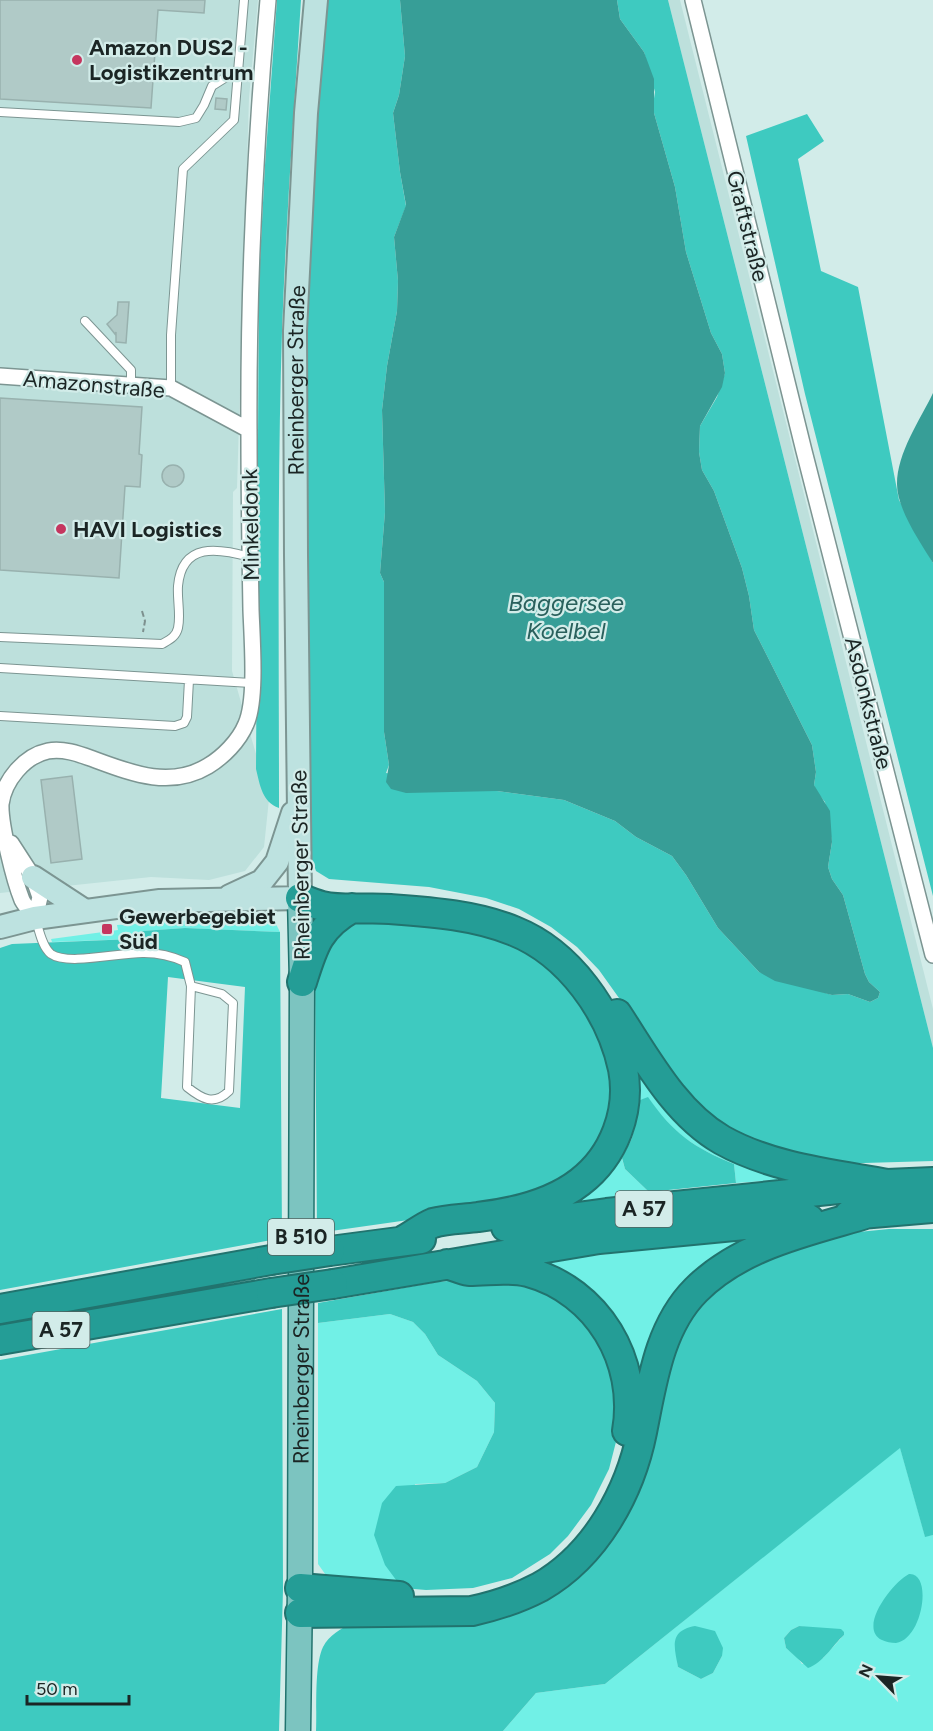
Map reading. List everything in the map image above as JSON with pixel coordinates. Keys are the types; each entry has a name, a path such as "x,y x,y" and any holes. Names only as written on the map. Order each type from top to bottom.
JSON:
{"highway":[{"path":"300,898 323,891 369,890 426,895 489,905 519,917 564,946 581,963 597,982 653,1070 676,1100 699,1123 721,1140 750,1154 793,1167 886,1184"},
{"path":"300,898 323,906 388,909 484,921 515,931 558,958 580,981 600,1010 619,1054 625,1080 623,1111 607,1154 581,1181 563,1193 530,1205 494,1215 433,1224 402,1241"},
{"path":"302,982 314,943 337,916 352,908"},
{"name":"A 57","path":"0,1309 271,1260 607,1213 886,1184 933,1182"},
{"name":"A 57","path":"0,1340 599,1239 933,1208"},
{"path":"300,1600 472,1611 496,1606 541,1586 573,1562 595,1537 619,1500 631,1474 651,1379 661,1349 676,1316 696,1289 724,1267 760,1248 869,1214"},
{"path":"300,1600 484,1596 540,1572 566,1549 586,1527 614,1479 630,1417 628,1386 618,1351 607,1329 589,1306 553,1280 526,1272 495,1268 467,1271 447,1264"}],"main road":[{"name":"Rheinberger Straße","path":"298,1731 302,982 298,797 295,331 306,113 316,0"},
{"path":"222,899 262,880 277,862 298,797"},
{"path":"33,877 86,911"},
{"path":"0,927 35,918 160,901 300,898"}],"street":[{"name":"Minkeldonk","path":"35,918 23,902 3,830 1,807 4,781 27,761 49,751 78,754 134,774 157,778 174,778 202,770 223,755 235,742 246,725 251,707 249,430 255,187 268,0"},
{"name":"Graftstraße","path":"693,0 804,451"},
{"name":"Amazonstraße","path":"0,376 171,388 249,430"},
{"name":"Asdonkstraße","path":"804,451 933,955"},
{"path":"3,830 33,877 40,897 35,918"}],"lane":[{"path":"171,388 171,335 183,169 234,120 244,0"},
{"path":"0,112 179,122 196,118 212,86 239,69"},
{"path":"85,321 131,369 131,384"},
{"path":"0,638 162,644 172,639 178,628 178,585 182,572 195,555 207,550 230,551 250,556"},
{"path":"0,668 251,683"},
{"path":"0,716 175,726 184,723 187,717 189,680"},
{"path":"35,918 44,944 51,953 64,959 144,953 174,956 185,962 191,986 187,1087 200,1098 208,1100 222,1098 229,1091 232,1003 222,994 191,986"}],"shaded area":[{"path":"0,0 258,0 249,98 237,488 233,492 232,671 269,799 264,847 245,871 209,880 151,877 0,893"},
{"path":"277,0 301,0 288,207 280,391 279,808 265,797 256,769 259,279"},
{"path":"326,0 400,0 405,56 399,95 393,113 406,206 394,237 398,281 397,311 382,410 385,512 380,573 384,582 384,732 389,765 386,773 564,800 615,821 636,837 672,856 718,928 759,972 832,995 848,994 870,1002 878,998 880,992 869,982 865,974 843,895 832,879 828,867 832,842 825,802 814,785 816,772 812,745 754,630 742,568 714,491 702,470 699,452 700,426 717,397 725,373 722,354 711,333 686,252 675,187 654,113 655,92 644,52 620,19 617,0 668,0 933,1048 933,1161 829,1164 790,1156 708,1119 654,1056 599,970 577,947 551,927 519,909 486,898 429,887 329,879 316,871 311,856 307,356 312,203"},
{"path":"668,0 680,0 933,1009 933,1048"},
{"path":"807,114 824,141 798,159 821,271 858,287 899,500 933,563 933,896 805,394 746,136"},
{"path":"223,918 269,919 276,924 280,932 185,928 142,931 133,939 52,942 51,939 118,930 117,925"},
{"path":"345,919 469,925 533,953 581,997 606,1043 615,1101 600,1146 570,1177 486,1209 317,1233 315,977 319,950"},
{"path":"185,928 280,932 282,1238 0,1290 0,948 12,944 133,939 142,931","holes":["168,977 245,987 240,1108 161,1098"]},
{"path":"626,1060 805,1178 736,1183 734,1164 707,1152 685,1138 666,1121 648,1098 640,1100 632,1138 622,1159 625,1169 649,1192 558,1205"},
{"path":"648,1097 666,1120 685,1138 707,1152 734,1164 736,1183 649,1192 625,1169 622,1158 632,1138 640,1100"},
{"path":"889,1229 933,1229 933,1535 925,1537 900,1448 605,1684 536,1693 503,1731 316,1731 317,1676 320,1655 326,1643 340,1630 352,1623 443,1621 587,1558 662,1371 687,1316 745,1263 838,1234"},
{"path":"758,1236 644,1382 525,1264"},
{"path":"489,1277 525,1280 566,1298 612,1361 617,1438 609,1469 591,1505 568,1536 550,1554 512,1578 473,1588 426,1590 402,1588 385,1565 374,1535 382,1503 396,1486 445,1483 477,1467 494,1432 495,1403 477,1381 438,1355 425,1334 413,1322 390,1314 318,1323 318,1303 437,1282"},
{"path":"282,1309 283,1590 279,1731 0,1731 0,1360"},
{"path":"390,1314 413,1322 425,1334 438,1355 477,1381 495,1403 494,1432 477,1467 445,1483 415,1484 402,1588 328,1578 318,1564 318,1323"},
{"path":"900,1447 925,1536 933,1535 933,1731 503,1731 536,1693 605,1684","holes":["799,1626 844,1635 823,1658 802,1664 786,1648 784,1638 791,1630","722,1656 713,1673 701,1679 678,1667 677,1658"]},
{"path":"909,1574 916,1576 921,1583 922,1606 918,1619 913,1630 905,1639 896,1643 882,1640 875,1634 873,1626 875,1616 887,1595"},
{"path":"695,1626 715,1631 723,1648 722,1656 713,1673 701,1679 678,1667 675,1652 677,1636 687,1628"},
{"path":"799,1626 841,1629 844,1635 823,1658 808,1668 786,1648 784,1638 791,1630"}],"water":[{"name":"Baggersee Koelbel","path":"400,0 617,0 620,19 644,52 654,79 654,113 675,187 686,252 711,333 722,354 725,373 722,387 700,426 699,452 702,470 714,491 742,568 754,630 812,745 816,772 814,785 830,811 832,842 828,867 832,879 843,895 865,974 869,982 880,992 878,998 870,1002 848,994 832,995 775,981 759,972 718,928 672,856 636,837 615,821 564,800 497,791 406,793 391,789 386,782 389,765 384,732 384,582 380,573 385,512 382,410 397,311 398,281 394,237 406,205 393,113 399,95 405,56"},
{"path":"933,393 933,563 905,514 897,484 905,449"}],"building":[{"name":"Amazon DUS2 - Logistikzentrum","path":"0,0 205,0 204,13 158,10 151,108 0,99"},
{"path":"216,98 227,99 226,110 215,109"},
{"path":"118,302 129,302 126,343 116,342 116,332 115,334 107,324 117,315"},
{"name":"HAVI Logistics","path":"0,398 142,407 139,454 142,455 140,487 125,486 119,578 0,570"},
{"path":"173,465 181,468 184,476 181,484 173,487 165,484 162,476 165,468"},
{"path":"72,776 82,859 51,863 41,780"}],"place":[{"name":"Amazon DUS2 - Logistikzentrum","path":"77,60"},
{"name":"HAVI Logistics","path":"61,529"},
{"name":"Gewerbegebiet Süd","path":"107,929"}]}
